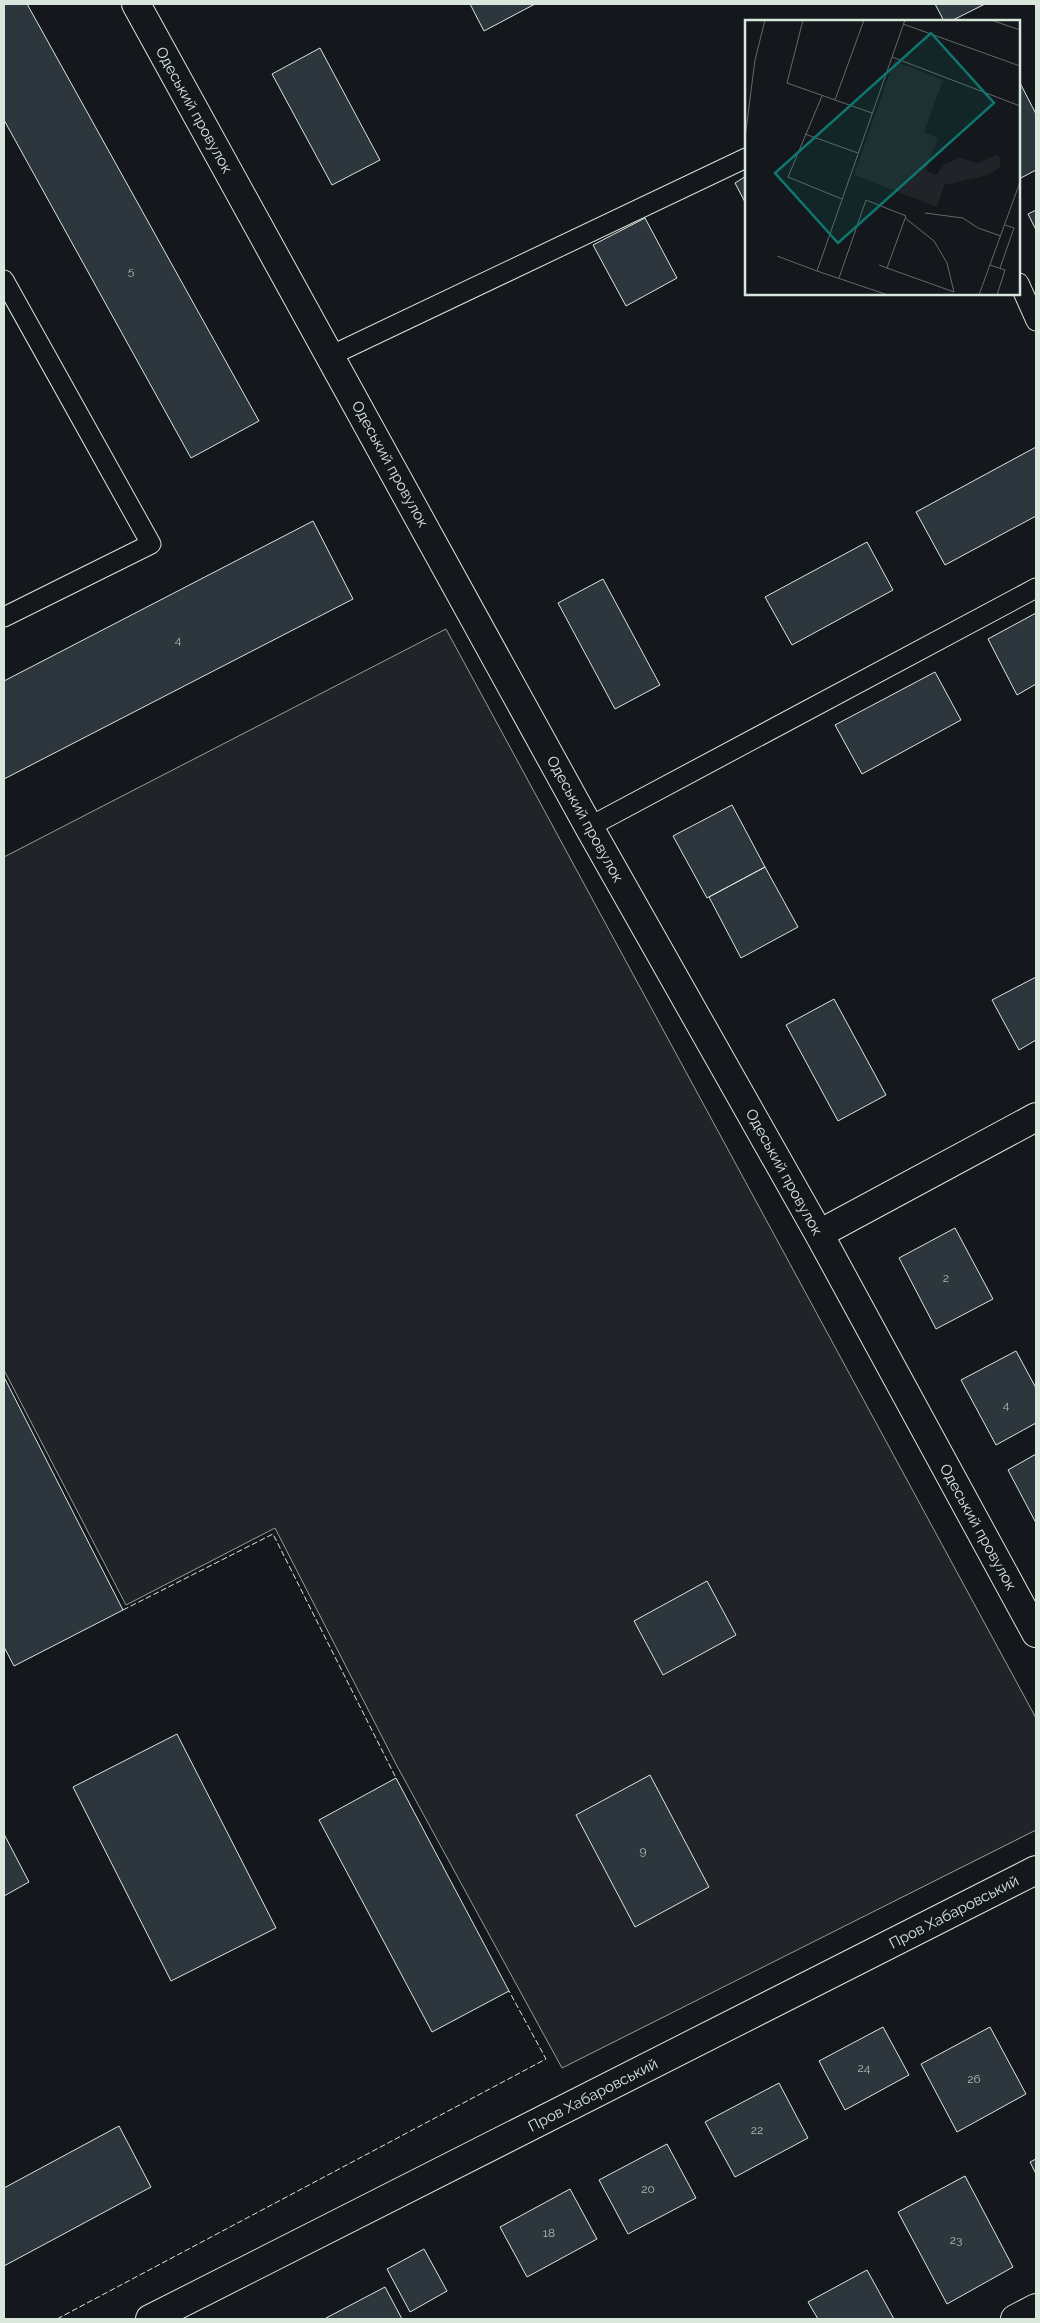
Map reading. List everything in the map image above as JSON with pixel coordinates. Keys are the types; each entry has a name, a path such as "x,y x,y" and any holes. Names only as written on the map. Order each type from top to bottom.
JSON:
{"street":[{"name":"Одеський провулок","path":"136,4 589,827 819,1234 1036,1633"},
{"path":"819,1234 1036,1117"},
{"name":"Пров Хабаровський","path":"150,2319 1036,1870"},
{"path":"1015,2319 1036,2308"}],"lane":[{"path":"330,356 745,158"},
{"path":"4,280 151,544 4,617"},
{"path":"1020,285 1036,321"},
{"path":"589,827 1036,588"}],"shaded area":[{"path":"446,629 1036,1718 1036,1830 562,2068 397,1766 275,1528 126,1605 4,1370 4,857"}],"building":[{"path":"4,4 27,4 259,421 191,458 4,120"},
{"path":"470,4 535,4 484,31"},
{"path":"935,4 985,4 953,20 943,20"},
{"path":"320,48 380,160 332,185 272,74"},
{"path":"1020,83 1036,114 1036,170 1020,178"},
{"path":"745,177 745,202 735,183"},
{"path":"1036,210 1036,230 1028,214"},
{"path":"645,218 677,278 626,306 593,245"},
{"path":"1036,447 1036,516 945,565 916,512"},
{"path":"313,521 353,599 4,779 4,681"},
{"path":"867,542 893,590 792,645 765,597"},
{"path":"603,579 660,685 615,709 558,603"},
{"path":"1036,613 1036,684 1017,695 988,639"},
{"path":"935,672 961,720 862,774 835,725"},
{"path":"732,805 765,867 707,898 673,836"},
{"path":"765,867 798,927 741,958 709,897"},
{"path":"1036,977 1036,1040 1019,1050 992,1000"},
{"path":"834,999 886,1095 838,1121 786,1025"},
{"path":"955,1228 993,1299 936,1329 899,1258"},
{"path":"1016,1351 1036,1388 1036,1423 996,1445 961,1380"},
{"path":"4,1377 123,1610 14,1666 4,1647"},
{"path":"1036,1454 1036,1523 1008,1470"},
{"path":"707,1581 736,1635 663,1675 634,1621"},
{"path":"177,1734 276,1928 171,1981 73,1787"},
{"path":"650,1775 709,1887 635,1927 576,1815"},
{"path":"396,1778 509,1991 432,2032 319,1820"},
{"path":"4,1834 29,1882 4,1896"},
{"path":"883,2027 909,2075 845,2110 819,2061"},
{"path":"990,2027 1026,2094 957,2132 921,2064"},
{"path":"779,2083 808,2138 735,2177 705,2122"},
{"path":"119,2126 151,2187 4,2266 4,2188"},
{"path":"667,2144 696,2198 628,2234 599,2180"},
{"path":"1036,2159 1036,2174 1030,2162"},
{"path":"965,2176 1013,2267 947,2304 898,2212"},
{"path":"570,2189 597,2239 527,2277 500,2227"},
{"path":"424,2249 447,2291 410,2312 387,2269"},
{"path":"867,2270 894,2319 818,2319 808,2302"},
{"path":"385,2287 402,2319 326,2318"}],"fence":[{"path":"123,1610 273,1534 396,1778"},
{"path":"57,2319 546,2059 509,1991"}]}
